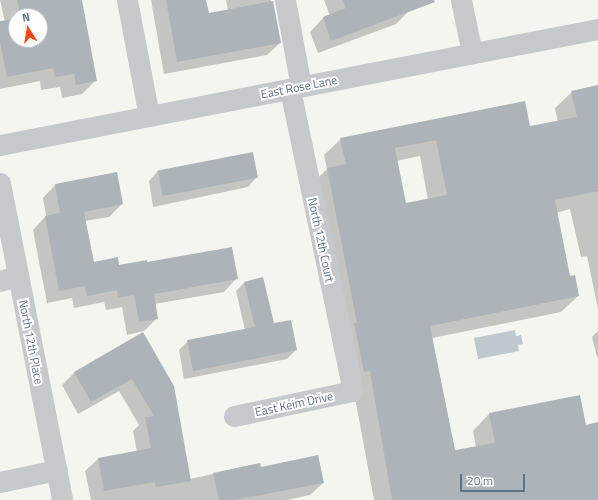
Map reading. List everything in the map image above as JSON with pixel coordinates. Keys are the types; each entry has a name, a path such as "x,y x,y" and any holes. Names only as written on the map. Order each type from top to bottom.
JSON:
{"street":[{"path":"127,0 149,116"},
{"name":"North 12th Court","path":"285,0 296,87 353,391"},
{"path":"461,0 472,53"},
{"name":"East Rose Lane","path":"0,145 598,29"},
{"name":"North 12th Place","path":"0,184 9,278 57,470 62,500"},
{"name":"East Keim Drive","path":"234,416 353,391"},
{"path":"0,482 57,470"}],"shaded area":[{"path":"515,330 516,336 521,335 523,344 518,345 519,351 478,359 474,338"}],"building":[{"path":"17,0 82,0 97,81 76,85 74,74 55,77 53,68 7,77 0,42 0,21 8,20 8,48 48,48 48,8 18,8"},
{"path":"166,0 206,0 209,13 273,1 281,43 177,62"},
{"path":"343,0 434,0 435,2 331,41 323,17 346,8"},
{"path":"598,85 598,191 555,200 570,276 575,275 579,296 430,326 455,450 495,443 489,413 580,395 586,425 598,422 598,500 392,500 370,371 364,372 354,323 357,323 327,168 346,164 340,138 525,101 530,126 577,117 571,91","holes":["436,140 447,195 406,203 395,148"]},
{"path":"253,152 258,178 163,196 158,171"},
{"path":"117,172 123,204 84,212 94,262 118,257 119,265 147,260 147,262 232,247 238,279 154,294 158,319 139,322 134,295 118,298 117,290 87,296 85,286 59,291 45,216 60,213 55,184"},
{"path":"263,277 274,323 291,320 297,350 193,371 187,340 255,327 244,282"},
{"path":"143,332 174,386 191,481 156,487 155,482 104,491 98,458 151,448 145,417 154,416 132,379 91,402 74,372"},
{"path":"318,455 324,483 234,500 219,500 213,473 260,463 261,467"}]}
